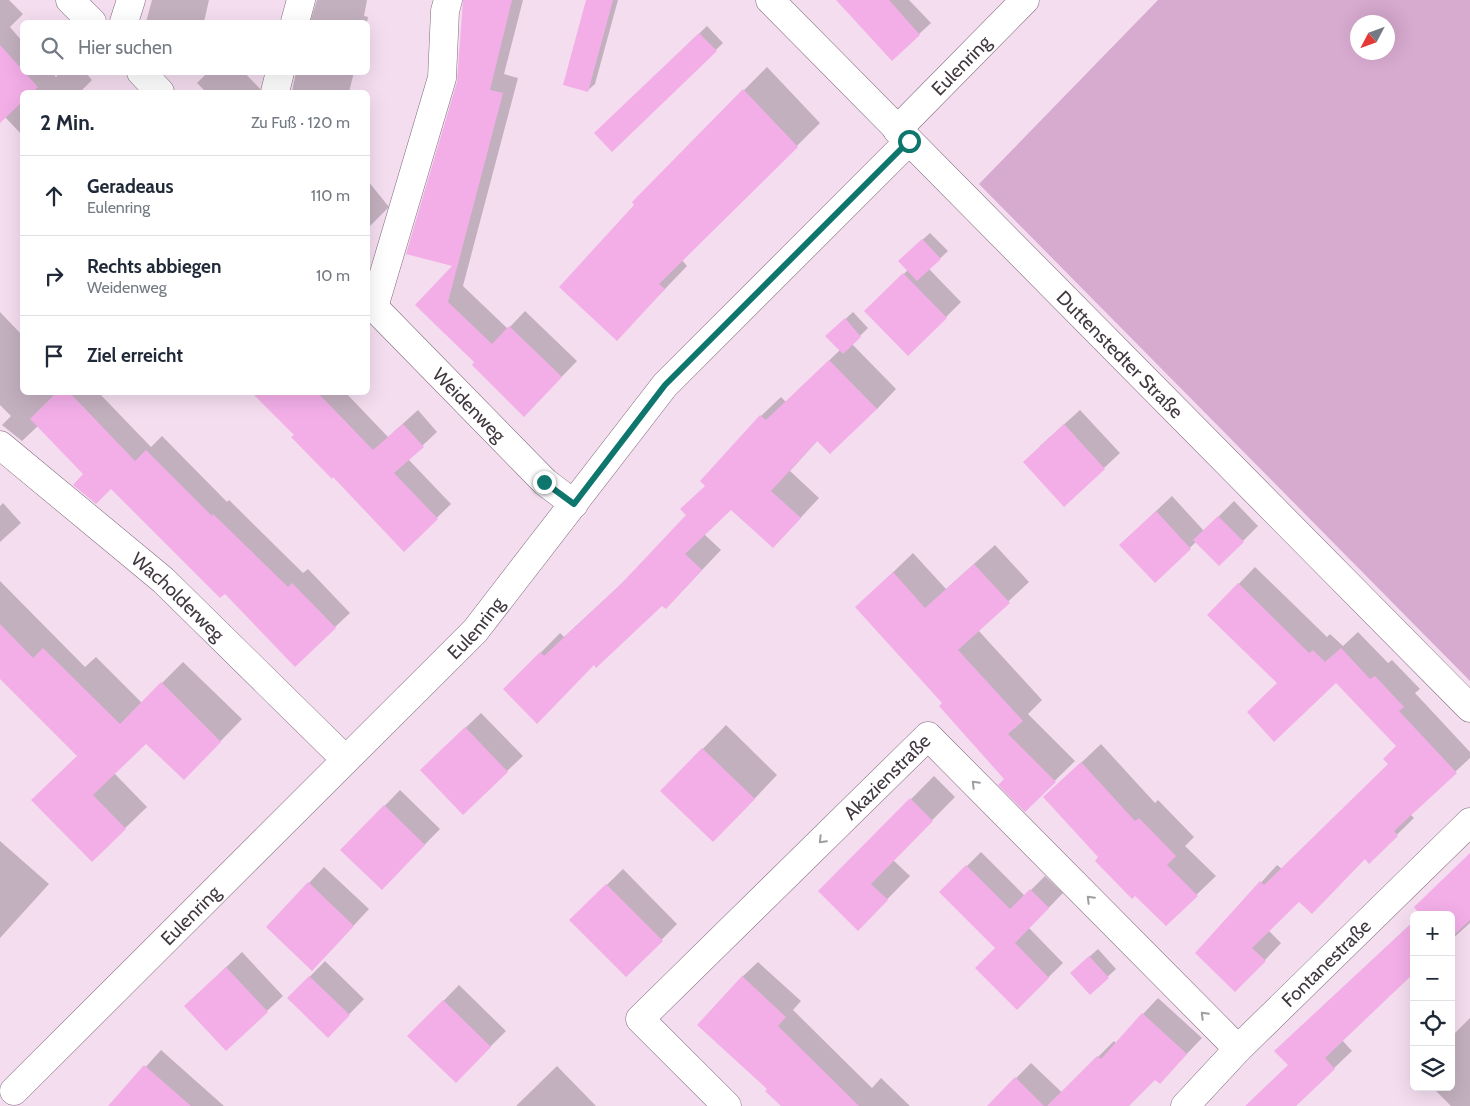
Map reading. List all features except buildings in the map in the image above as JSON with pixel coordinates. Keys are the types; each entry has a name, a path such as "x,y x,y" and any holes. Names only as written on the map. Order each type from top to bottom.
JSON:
{"street":[{"path":"70,0 90,20"},
{"path":"125,20 131,0"},
{"path":"296,20 301,0"},
{"path":"371,304 442,78 444,11 448,0"},
{"name":"Duttenstedter Straße","path":"770,0 1470,708"},
{"name":"Eulenring","path":"15,1092 345,759 475,631 665,385 903,136 1025,0"},
{"path":"144,75 158,90"},
{"path":"276,90 279,75"},
{"name":"Weidenweg","path":"371,304 544,482 574,504"},
{"name":"Wacholderweg","path":"0,445 163,580 345,759"},
{"name":"Akazienstraße","path":"727,1106 640,1019 928,736 1238,1049"},
{"name":"Fontanestraße","path":"1185,1106 1238,1049 1470,822"}],"shaded area":[{"path":"1158,0 1470,0 1470,681 979,184"}],"route":[{"path":"544,482 574,504 665,385 909,141"}]}
